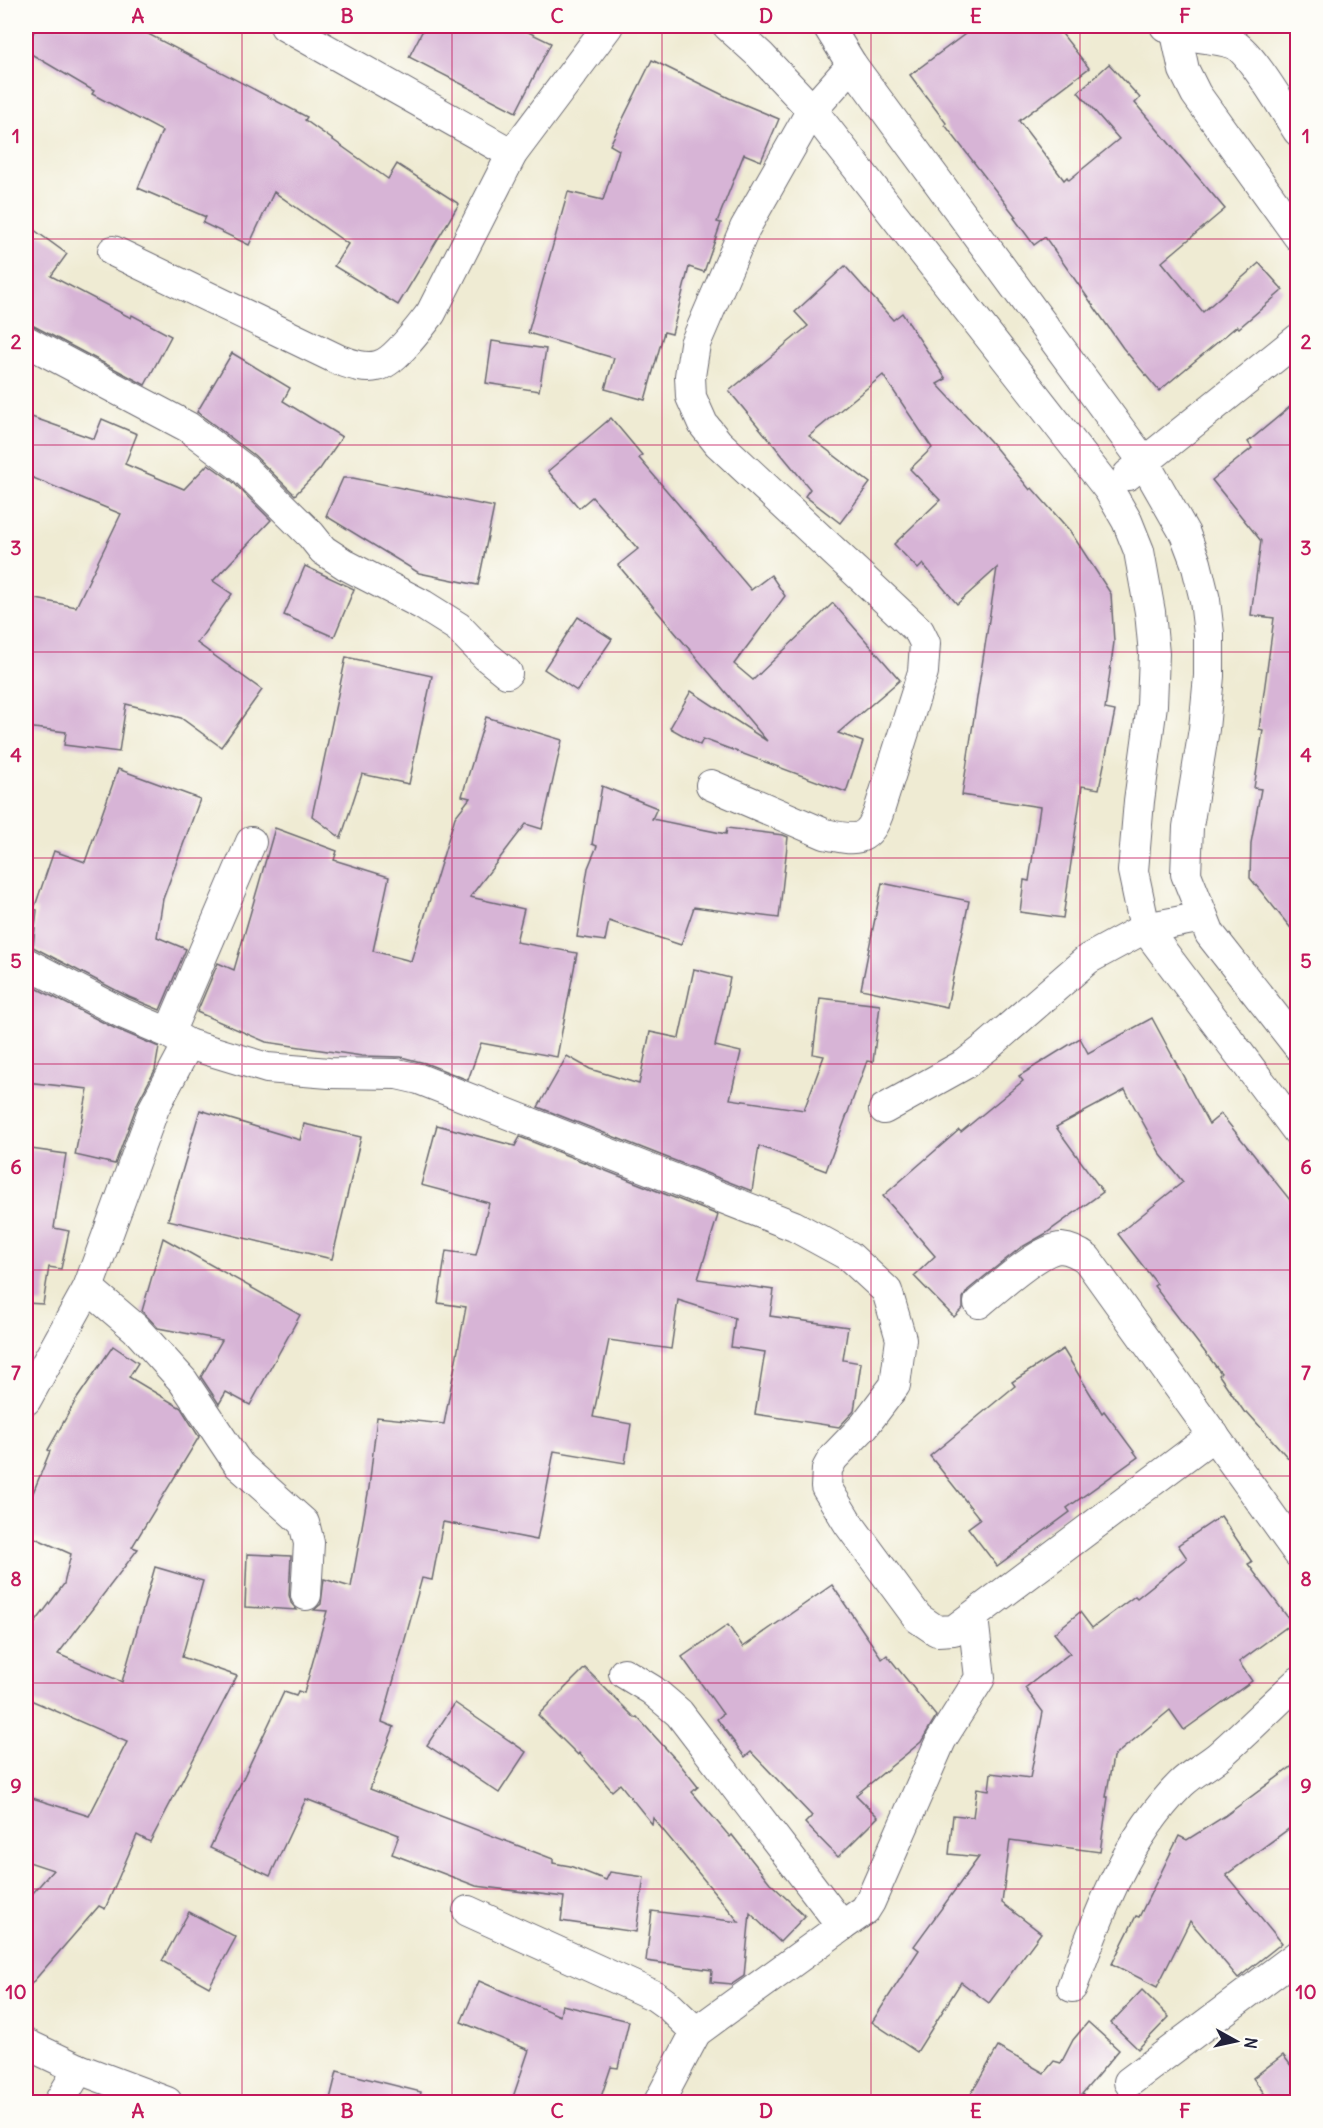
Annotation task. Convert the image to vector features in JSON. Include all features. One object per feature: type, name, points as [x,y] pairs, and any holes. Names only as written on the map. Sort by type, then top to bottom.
[{"type":"street","points":[[285,26],[512,154]]},
{"type":"street","points":[[113,251],[339,360],[362,367],[378,366],[387,361],[407,342],[431,313],[512,154],[608,26]]},
{"type":"street","points":[[728,26],[760,55],[812,110],[1109,490],[1126,521],[1139,551],[1146,585],[1154,654],[1152,705],[1139,801],[1133,871],[1145,928],[1298,1132]]},
{"type":"street","points":[[828,26],[852,65],[1144,462],[1185,534],[1196,563],[1205,600],[1209,634],[1209,676],[1204,729],[1188,826],[1186,874],[1210,934],[1298,1046]]},
{"type":"street","points":[[1171,29],[1234,44],[1250,58],[1298,131]]},
{"type":"street","points":[[1171,29],[1184,70],[1197,94],[1298,236]]},
{"type":"street","points":[[711,785],[825,834],[841,838],[864,837],[870,832],[878,814],[923,672],[925,643],[919,632],[718,443],[704,424],[691,397],[690,376],[695,344],[745,228],[812,110],[852,65]]},
{"type":"street","points":[[1109,490],[1298,339]]},
{"type":"street","points":[[26,340],[188,427],[244,469],[323,550],[459,627],[486,656],[507,673]]},
{"type":"street","points":[[26,1400],[88,1288],[251,842]]},
{"type":"street","points":[[884,1109],[965,1064],[1088,958],[1145,928],[1203,917]]},
{"type":"street","points":[[26,963],[178,1039],[267,1068],[318,1073],[397,1074],[419,1079],[794,1226],[849,1256],[887,1291],[900,1339],[895,1385],[864,1426],[833,1458],[827,1469],[825,1486],[848,1523],[918,1618],[938,1631],[954,1630],[1214,1435]]},
{"type":"street","points":[[979,1303],[1040,1255],[1059,1248],[1075,1251],[1087,1259],[1298,1553]]},
{"type":"street","points":[[88,1288],[135,1328],[183,1381],[239,1465],[304,1523],[309,1543],[306,1595]]},
{"type":"street","points":[[658,2103],[696,2032],[865,1910],[941,1740],[980,1678],[972,1617]]},
{"type":"street","points":[[624,1673],[652,1690],[679,1713],[842,1926]]},
{"type":"street","points":[[1072,1987],[1104,1905],[1138,1836],[1182,1783],[1219,1756],[1298,1682]]},
{"type":"street","points":[[468,1911],[655,1996],[696,2032]]},
{"type":"street","points":[[1129,2082],[1298,1955]]},
{"type":"street","points":[[26,2044],[79,2069],[167,2103]]},
{"type":"street","points":[[59,2103],[79,2069]]},
{"type":"building","points":[[37,26],[133,26],[307,117],[305,120],[388,179],[397,164],[459,204],[398,305],[334,266],[348,244],[274,192],[249,245],[203,223],[206,217],[138,188],[162,131],[92,94],[94,91],[26,51],[26,45]]},
{"type":"building","points":[[425,26],[516,26],[551,43],[516,112],[409,57]]},
{"type":"building","points":[[976,26],[1056,26],[1089,68],[1019,121],[1064,180],[1067,177],[1069,180],[1119,139],[1078,92],[1109,64],[1140,98],[1135,103],[1225,209],[1162,262],[1203,312],[1259,263],[1283,290],[1159,391],[1123,348],[1045,237],[1034,245],[1014,218],[1016,217],[945,125],[946,123],[910,75]]},
{"type":"building","points":[[652,60],[729,98],[779,119],[761,161],[744,154],[717,222],[721,223],[704,272],[689,267],[672,334],[664,332],[645,400],[605,389],[614,358],[528,333],[568,192],[603,200],[619,150],[610,145]]},
{"type":"building","points":[[26,224],[67,254],[51,276],[171,336],[145,385],[34,326],[26,324]]},
{"type":"building","points":[[845,266],[893,320],[902,313],[946,379],[937,384],[990,441],[1030,490],[1032,488],[1070,531],[1111,594],[1114,642],[1105,709],[1115,711],[1099,789],[1082,786],[1063,918],[1020,912],[1024,880],[1029,881],[1040,807],[962,795],[997,568],[957,604],[923,564],[918,569],[894,544],[940,500],[910,469],[932,448],[883,375],[809,436],[870,483],[840,523],[805,496],[810,489],[729,391],[808,326],[795,312]]},
{"type":"building","points":[[492,341],[546,349],[539,391],[486,383]]},
{"type":"building","points":[[232,353],[290,388],[283,401],[342,437],[320,469],[295,495],[254,455],[197,412]]},
{"type":"building","points":[[1298,400],[1298,937],[1250,878],[1251,843],[1261,789],[1254,788],[1263,730],[1259,729],[1274,618],[1251,615],[1261,541],[1212,480],[1252,448],[1248,442]]},
{"type":"building","points":[[26,415],[94,439],[102,419],[137,434],[125,464],[184,489],[208,464],[233,482],[271,520],[213,581],[232,594],[197,643],[262,690],[221,747],[181,718],[126,704],[119,752],[64,745],[66,732],[26,727],[26,686],[30,651],[26,651],[26,597],[76,607],[121,514],[26,475]]},
{"type":"building","points":[[611,418],[642,455],[639,458],[751,590],[771,575],[785,596],[734,664],[753,680],[833,603],[900,680],[838,733],[863,742],[846,792],[703,739],[700,745],[670,728],[691,691],[767,741],[618,565],[638,549],[592,497],[579,508],[548,471]]},
{"type":"building","points":[[343,478],[353,478],[494,507],[478,585],[419,573],[326,516]]},
{"type":"building","points":[[305,566],[354,589],[334,637],[284,615]]},
{"type":"building","points":[[578,617],[612,639],[577,691],[544,669]]},
{"type":"building","points":[[346,657],[432,676],[409,784],[362,774],[341,838],[312,816]]},
{"type":"building","points":[[486,717],[562,740],[542,829],[526,824],[470,897],[524,909],[516,942],[577,953],[557,1057],[481,1043],[468,1080],[425,1063],[401,1057],[362,1056],[266,1042],[197,1012],[218,963],[234,970],[275,828],[337,851],[334,860],[389,877],[373,951],[411,961],[455,817],[470,798],[462,796]]},
{"type":"building","points":[[118,769],[200,799],[163,899],[157,937],[186,949],[160,1010],[129,997],[33,947],[37,910],[34,909],[54,851],[85,862]]},
{"type":"building","points":[[602,786],[657,808],[652,819],[726,834],[727,828],[788,837],[779,918],[694,907],[681,945],[609,921],[605,941],[577,937],[588,868],[597,846],[592,844]]},
{"type":"building","points":[[882,883],[969,901],[947,1007],[861,989]]},
{"type":"building","points":[[694,969],[730,978],[715,1046],[741,1052],[730,1099],[804,1110],[824,1056],[813,1054],[820,998],[880,1005],[873,1062],[867,1061],[826,1171],[759,1146],[752,1191],[538,1107],[567,1056],[590,1069],[639,1084],[650,1032],[679,1038]]},
{"type":"building","points":[[28,984],[114,1028],[159,1047],[155,1070],[138,1102],[115,1164],[75,1155],[88,1089],[26,1082]]},
{"type":"building","points":[[1152,1018],[1209,1124],[1221,1114],[1298,1210],[1298,1469],[1247,1412],[1245,1413],[1219,1375],[1221,1373],[1154,1286],[1157,1284],[1118,1234],[1183,1182],[1161,1155],[1125,1090],[1056,1127],[1103,1192],[1045,1234],[1020,1248],[968,1290],[963,1298],[963,1308],[954,1317],[914,1276],[935,1256],[883,1196],[959,1130],[961,1132],[1023,1081],[1019,1076],[1080,1038],[1088,1053]]},
{"type":"building","points":[[200,1110],[300,1140],[304,1124],[361,1137],[332,1259],[168,1220]]},
{"type":"building","points":[[437,1125],[515,1146],[520,1137],[718,1215],[698,1279],[774,1290],[770,1316],[848,1327],[843,1360],[861,1363],[854,1411],[839,1427],[755,1414],[765,1352],[731,1347],[735,1318],[678,1300],[671,1349],[609,1340],[593,1417],[631,1424],[625,1463],[554,1451],[537,1540],[443,1522],[432,1580],[422,1578],[382,1722],[394,1727],[370,1789],[553,1859],[553,1863],[570,1866],[606,1880],[610,1872],[644,1877],[636,1932],[561,1921],[564,1897],[476,1886],[392,1854],[399,1835],[306,1799],[270,1876],[210,1848],[284,1692],[296,1696],[298,1691],[304,1693],[327,1611],[314,1610],[321,1604],[324,1579],[351,1587],[369,1488],[377,1417],[444,1424],[466,1307],[438,1303],[446,1251],[476,1255],[489,1203],[421,1185]]},
{"type":"building","points":[[31,1149],[66,1154],[54,1228],[69,1231],[61,1269],[49,1267],[43,1304],[26,1303],[26,1182]]},
{"type":"building","points":[[163,1238],[300,1315],[250,1405],[226,1392],[219,1404],[201,1377],[222,1340],[158,1328],[142,1311]]},
{"type":"building","points":[[113,1346],[138,1363],[129,1377],[181,1408],[199,1437],[132,1547],[138,1549],[58,1654],[122,1682],[155,1567],[203,1581],[182,1657],[237,1676],[150,1842],[137,1835],[105,1909],[99,1906],[26,1990],[26,1901],[53,1870],[26,1861],[26,1796],[89,1816],[127,1742],[26,1698],[26,1635],[64,1584],[71,1554],[26,1534],[26,1510],[50,1451],[48,1450],[76,1400]]},
{"type":"building","points":[[1063,1349],[1102,1413],[1104,1411],[1138,1457],[1067,1508],[1070,1512],[997,1566],[968,1528],[980,1519],[930,1456],[1015,1386],[1012,1382]]},
{"type":"building","points":[[1221,1516],[1252,1562],[1248,1564],[1292,1623],[1239,1662],[1252,1681],[1184,1730],[1170,1710],[1113,1757],[1100,1852],[1010,1840],[1002,1903],[1041,1933],[989,2003],[961,1982],[917,2052],[872,2022],[919,1950],[914,1946],[979,1857],[949,1854],[953,1815],[973,1817],[977,1788],[989,1790],[991,1773],[1030,1778],[1043,1712],[1025,1688],[1070,1653],[1054,1633],[1080,1612],[1092,1628],[1135,1596],[1137,1598],[1187,1558],[1178,1545]]},
{"type":"building","points":[[247,1554],[291,1556],[289,1595],[291,1603],[297,1610],[245,1607]]},
{"type":"building","points":[[832,1585],[882,1659],[887,1655],[936,1716],[921,1742],[856,1795],[878,1817],[838,1857],[805,1823],[812,1816],[751,1752],[745,1757],[717,1719],[723,1714],[682,1657],[728,1625],[743,1647]]},
{"type":"building","points":[[585,1668],[635,1718],[637,1717],[679,1763],[698,1787],[692,1792],[730,1837],[732,1835],[770,1883],[805,1916],[780,1942],[750,1913],[744,1976],[732,1984],[711,1982],[712,1970],[646,1961],[652,1911],[739,1922],[653,1818],[652,1824],[620,1784],[612,1791],[579,1753],[578,1755],[538,1715]]},
{"type":"building","points":[[455,1703],[526,1752],[499,1793],[427,1745]]},
{"type":"building","points":[[1298,1762],[1298,1822],[1226,1875],[1282,1943],[1238,1978],[1190,1921],[1157,1987],[1112,1964],[1136,1916],[1139,1917],[1179,1836],[1187,1840],[1225,1816]]},
{"type":"building","points":[[189,1912],[236,1937],[209,1987],[162,1961]]},
{"type":"building","points":[[479,1981],[560,2016],[562,2005],[629,2021],[618,2068],[611,2067],[599,2103],[511,2103],[529,2050],[461,2022]]},
{"type":"building","points":[[1142,1990],[1169,2017],[1138,2049],[1111,2023]]},
{"type":"building","points":[[1088,2022],[1119,2050],[1082,2094],[1098,2103],[966,2103],[998,2047],[1044,2073],[1054,2061],[1061,2063],[1073,2040]]},
{"type":"building","points":[[1283,2055],[1298,2075],[1298,2103],[1271,2103],[1253,2078]]},
{"type":"building","points":[[337,2071],[421,2092],[419,2103],[329,2103]]}]
